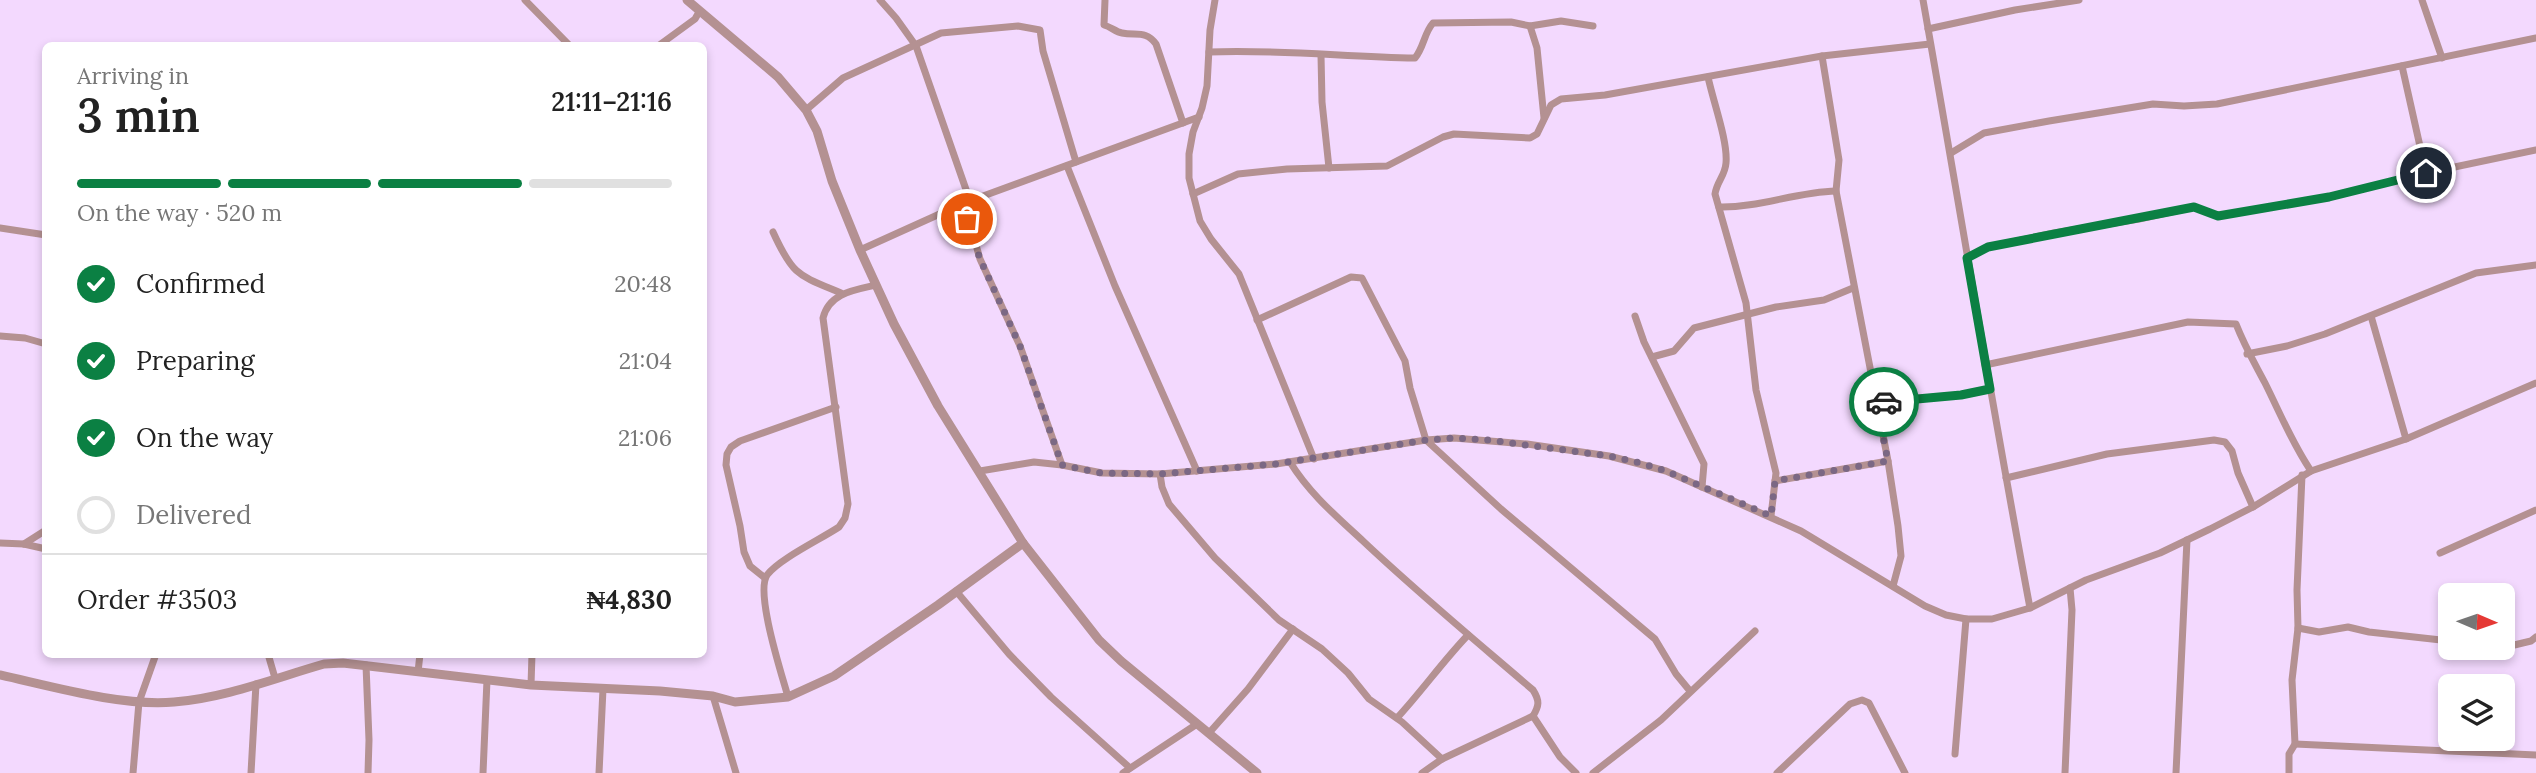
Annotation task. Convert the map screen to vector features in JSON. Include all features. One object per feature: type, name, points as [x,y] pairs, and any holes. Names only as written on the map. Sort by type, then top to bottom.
[{"type":"street","points":[[525,0],[566,42]]},
{"type":"street","points":[[687,0],[778,77],[806,110],[817,131],[832,181],[860,250],[894,324],[938,406],[1023,543],[1099,640],[1257,773]]},
{"type":"street","points":[[880,0],[897,18],[916,46],[967,202],[971,235],[1020,346],[1062,465]]},
{"type":"street","points":[[1105,0],[1104,25],[1120,33],[1150,36],[1156,44],[1183,122]]},
{"type":"street","points":[[1215,0],[1207,86],[1193,132],[1189,178],[1200,221],[1239,274],[1314,458]]},
{"type":"street","points":[[1923,0],[1985,365],[2030,608]]},
{"type":"street","points":[[1928,29],[2015,10],[2079,0]]},
{"type":"street","points":[[2422,0],[2442,58]]},
{"type":"street","points":[[663,42],[695,19],[699,12]]},
{"type":"street","points":[[1209,52],[1249,51],[1415,58],[1420,52],[1427,30],[1433,23],[1511,22],[1530,26],[1561,22],[1593,26]]},
{"type":"street","points":[[806,110],[843,78],[941,33],[1018,26],[1040,30],[1043,51],[1076,162]]},
{"type":"street","points":[[1530,26],[1537,48],[1544,119]]},
{"type":"street","points":[[1951,153],[1984,133],[2153,104],[2217,104],[2536,38]]},
{"type":"street","points":[[1193,194],[1238,174],[1387,166],[1454,134],[1530,138],[1537,134],[1551,105],[1561,99],[1605,95],[1822,56],[1930,44]]},
{"type":"street","points":[[1321,55],[1322,102],[1329,168]]},
{"type":"street","points":[[1822,56],[1839,160],[1836,191],[1888,461],[1900,556],[1893,586]]},
{"type":"street","points":[[2402,66],[2426,173]]},
{"type":"street","points":[[1708,78],[1726,154],[1724,173],[1717,183],[1715,194],[1748,315],[1753,373],[1772,453],[1775,481],[1771,516]]},
{"type":"street","points":[[860,250],[967,202],[1199,117]]},
{"type":"street","points":[[1967,258],[1988,247],[2054,233],[2194,207],[2218,216],[2329,197],[2536,150]]},
{"type":"street","points":[[1067,166],[1115,286],[1197,471]]},
{"type":"street","points":[[1719,207],[1736,207],[1814,192],[1836,191]]},
{"type":"street","points":[[0,228],[42,234]]},
{"type":"street","points":[[774,232],[786,260],[796,272],[841,293]]},
{"type":"street","points":[[2247,354],[2287,346],[2371,316],[2476,273],[2536,265]]},
{"type":"street","points":[[1257,320],[1350,277],[1362,278],[1405,361],[1410,388],[1426,440],[1510,517],[1655,639],[1676,674],[1690,691]]},
{"type":"street","points":[[788,697],[767,617],[765,578],[776,566],[839,527],[845,518],[848,504],[823,318],[825,309],[841,293],[876,285]]},
{"type":"street","points":[[1652,357],[1674,351],[1694,328],[1776,307],[1824,300],[1853,288]]},
{"type":"street","points":[[1635,316],[1704,464],[1702,487]]},
{"type":"street","points":[[2371,316],[2406,439]]},
{"type":"street","points":[[1985,365],[2188,322],[2236,324],[2247,354],[2264,381],[2294,445],[2311,471]]},
{"type":"street","points":[[0,336],[42,343]]},
{"type":"street","points":[[980,471],[1016,464],[1062,465],[1101,473],[1160,474],[1290,462],[1454,438],[1609,456],[1666,471],[1771,516],[1801,531],[1925,606],[1946,615],[1966,619],[1992,619],[2030,608],[2125,564],[2160,553],[2253,506],[2311,471],[2406,439],[2536,383]]},
{"type":"street","points":[[1876,403],[1948,397],[1990,389]]},
{"type":"street","points":[[765,578],[750,566],[744,552],[726,465],[727,454],[731,447],[740,441],[836,407]]},
{"type":"street","points":[[2006,478],[2107,454],[2214,440],[2225,442],[2232,451],[2238,473],[2253,506]]},
{"type":"street","points":[[1775,481],[1888,461]]},
{"type":"street","points":[[1290,462],[1302,482],[1326,507],[1407,582],[1533,690],[1538,698],[1538,707],[1533,716],[1442,759],[1433,770],[1422,773]]},
{"type":"street","points":[[1160,474],[1169,504],[1194,536],[1270,611],[1322,649],[1375,704],[1397,718],[1442,759]]},
{"type":"street","points":[[2289,773],[2289,754],[2295,744],[2292,680],[2298,628],[2302,475]]},
{"type":"street","points":[[2440,554],[2536,510]]},
{"type":"street","points":[[24,544],[42,533]]},
{"type":"street","points":[[2176,773],[2187,540]]},
{"type":"street","points":[[0,543],[42,548]]},
{"type":"street","points":[[0,675],[75,692],[139,702],[171,703],[204,698],[324,664],[366,665],[531,685],[660,691],[713,696],[735,702],[788,697],[834,676],[1023,543]]},
{"type":"street","points":[[2065,773],[2072,610],[2070,588]]},
{"type":"street","points":[[956,592],[1009,654],[1051,697],[1130,768]]},
{"type":"street","points":[[1955,754],[1966,619]]},
{"type":"street","points":[[2298,628],[2319,632],[2348,627],[2438,640]]},
{"type":"street","points":[[1209,733],[1248,689],[1293,629]]},
{"type":"street","points":[[1593,773],[1661,720],[1755,631]]},
{"type":"street","points":[[1397,718],[1429,683],[1446,657],[1468,635]]},
{"type":"street","points":[[2515,645],[2536,637]]},
{"type":"street","points":[[133,773],[139,702],[155,658]]},
{"type":"street","points":[[269,658],[275,678]]},
{"type":"street","points":[[418,672],[420,658]]},
{"type":"street","points":[[531,685],[532,658]]},
{"type":"street","points":[[366,665],[368,773]]},
{"type":"street","points":[[483,773],[487,680]]},
{"type":"street","points":[[251,773],[256,684]]},
{"type":"street","points":[[599,773],[603,689]]},
{"type":"street","points":[[713,696],[736,773]]},
{"type":"street","points":[[1777,773],[1850,704],[1862,700],[1869,703],[1905,773]]},
{"type":"street","points":[[1533,716],[1560,757],[1576,773]]},
{"type":"street","points":[[1123,773],[1197,724]]},
{"type":"street","points":[[2295,744],[2536,755]]},
{"type":"way so far","points":[[967,219],[980,259],[1020,346],[1062,465],[1101,473],[1160,474],[1276,464],[1426,440],[1488,440],[1609,456],[1641,463],[1771,516],[1775,481],[1888,461],[1876,403],[1884,402]]},
{"type":"route","points":[[1884,402],[1961,395],[1990,389],[1967,258],[1988,247],[2194,207],[2218,216],[2248,211],[2367,189],[2426,173]]}]
